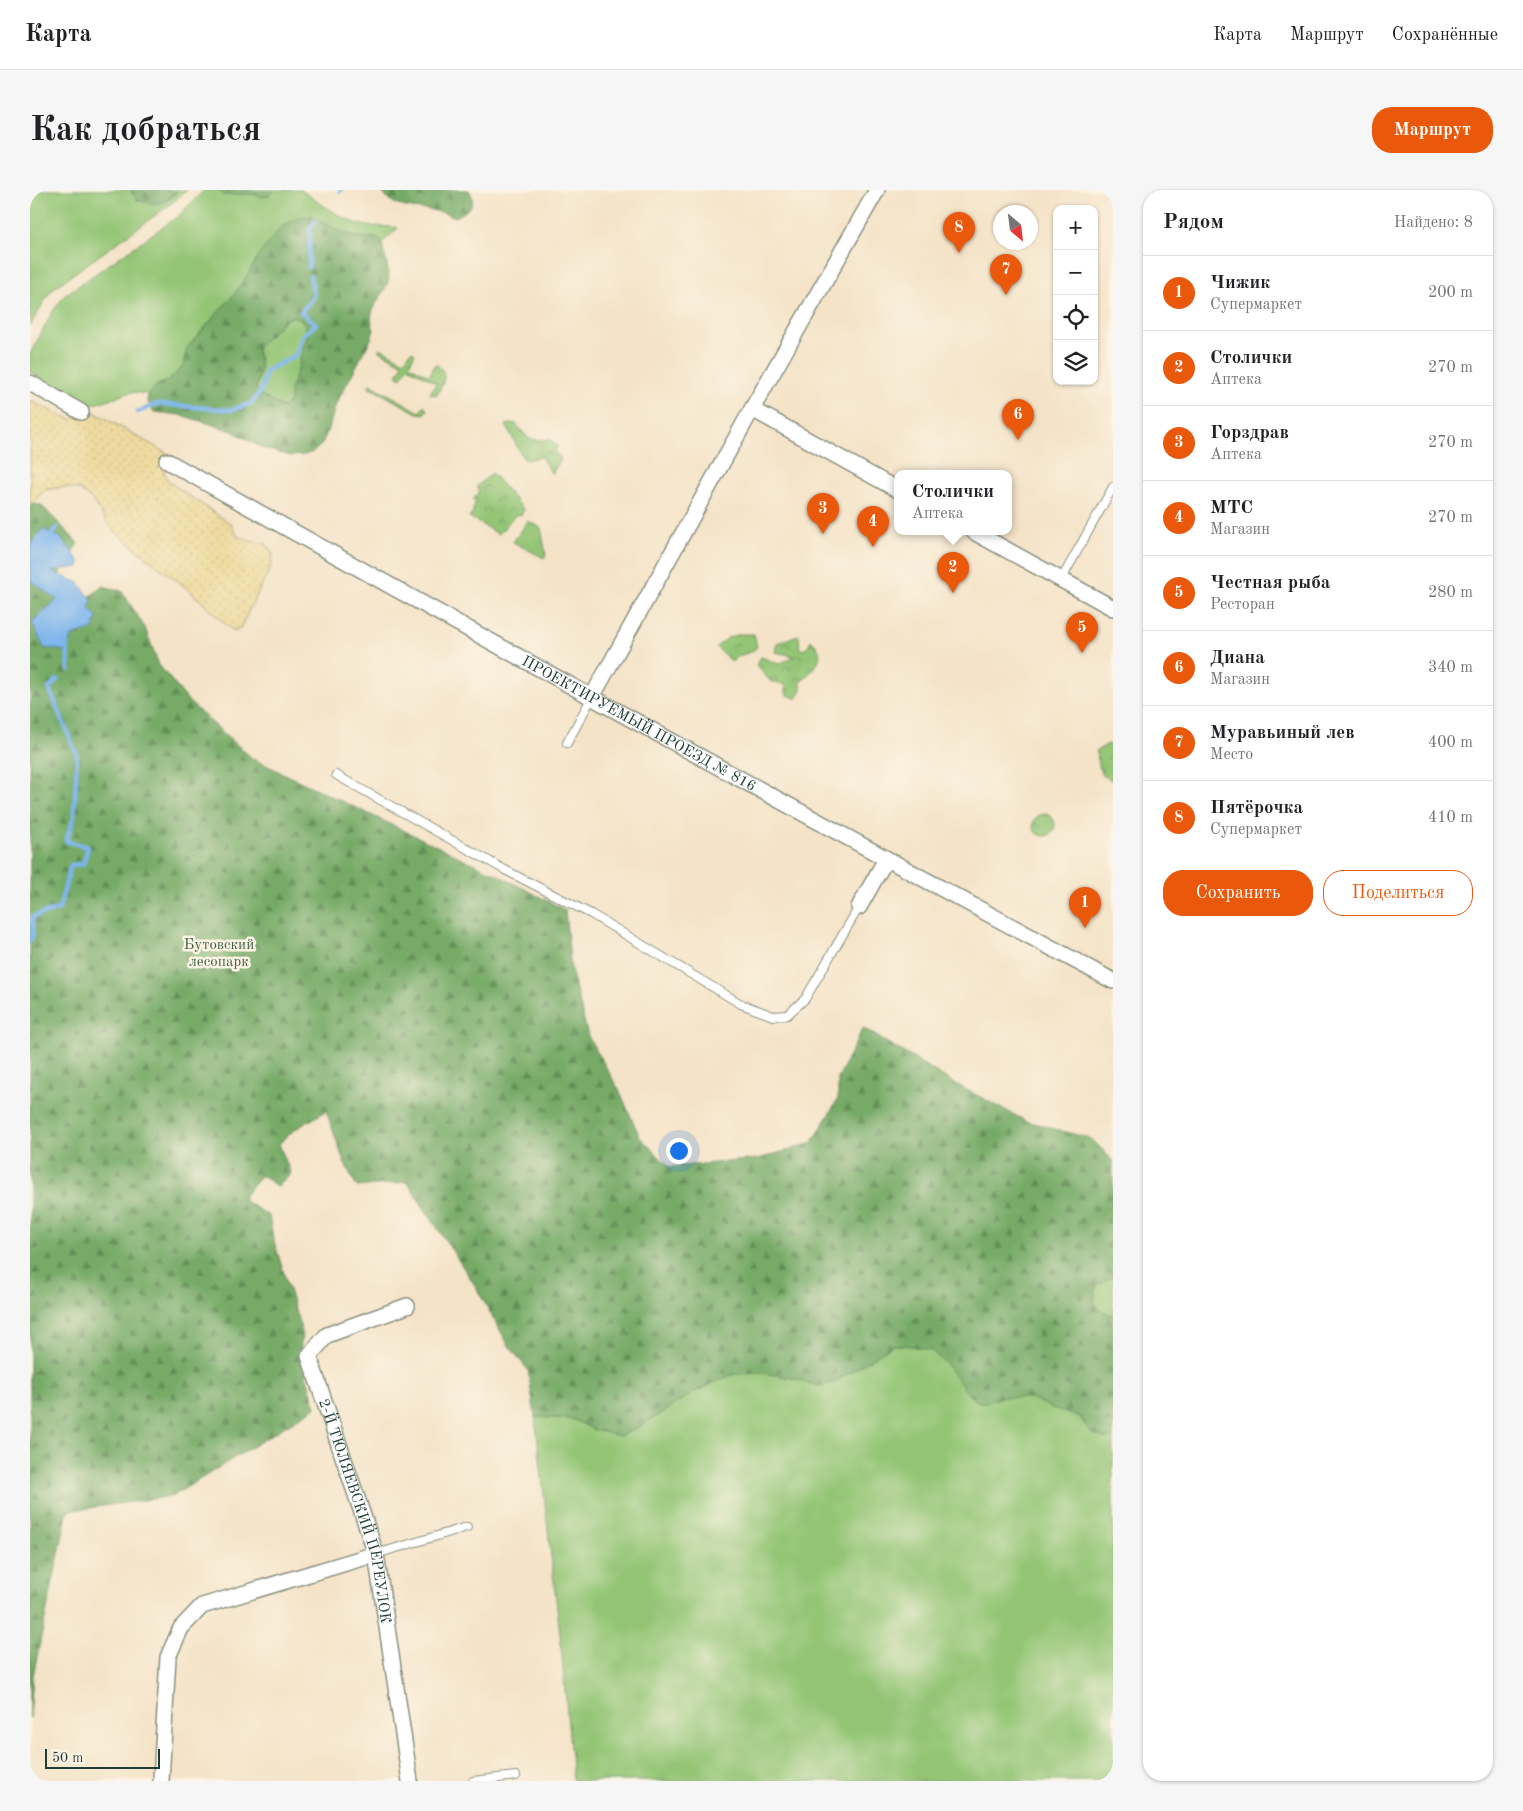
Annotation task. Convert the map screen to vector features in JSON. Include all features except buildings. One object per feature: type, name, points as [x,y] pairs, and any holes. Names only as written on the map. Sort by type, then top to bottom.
[{"type":"street","points":[[592,697],[752,409],[877,190]]},
{"type":"street","points":[[30,384],[81,412]]},
{"type":"street","points":[[752,409],[894,488]]},
{"type":"street","name":"ПРОЕКТИРУЕМЫЙ ПРОЕЗД № 816","points":[[167,461],[886,859],[1113,981]]},
{"type":"street","points":[[979,535],[1113,608]]},
{"type":"street","points":[[859,907],[886,859]]},
{"type":"street","name":"2-Й ТЮЛЯЕВСКИЙ ПЕРЕУЛОК","points":[[407,1306],[327,1335],[309,1356],[376,1554],[410,1781]]},
{"type":"street","points":[[161,1781],[168,1657],[181,1628],[202,1606],[376,1554]]},
{"type":"lane","points":[[1061,580],[1113,487]]},
{"type":"lane","points":[[567,743],[592,697]]},
{"type":"lane","points":[[336,775],[505,870],[591,914],[741,1004],[773,1016],[787,1015],[805,999],[859,907]]},
{"type":"lane","points":[[376,1554],[467,1527]]},
{"type":"lane","points":[[473,1781],[516,1776]]},
{"type":"green space","points":[[30,190],[131,190],[132,194],[170,199],[178,190],[187,190],[167,207],[55,287],[48,295],[30,326]]},
{"type":"green space","points":[[131,190],[178,190],[169,199],[155,204],[137,200]]},
{"type":"green space","points":[[204,190],[219,190],[223,195],[252,194],[262,197],[275,190],[302,190],[313,199],[353,222],[369,226],[398,228],[382,243],[379,238],[358,238],[344,233],[311,216],[258,256],[235,293],[187,349],[183,366],[168,381],[157,385],[148,394],[132,392],[85,407],[70,394],[30,372],[30,354],[53,311],[65,295],[177,217]]},
{"type":"green space","points":[[219,190],[275,190],[269,195],[262,197],[252,194],[223,195]]},
{"type":"green space","points":[[381,190],[469,190],[472,195],[472,203],[468,209],[456,217],[439,211],[398,205],[386,197]]},
{"type":"green space","points":[[312,216],[327,225],[355,237],[379,238],[382,243],[389,275],[387,285],[373,309],[372,322],[374,330],[371,339],[336,404],[322,444],[313,452],[291,456],[262,448],[232,431],[201,421],[180,415],[154,412],[147,401],[148,394],[157,385],[168,381],[183,366],[186,349],[235,293],[258,256],[282,226],[300,217]],"holes":[[[292,317],[300,318],[305,325],[308,335],[290,390],[290,401],[284,407],[268,399],[256,387],[261,369],[257,351],[258,347],[284,321]]]},
{"type":"green space","points":[[292,317],[300,318],[305,325],[308,335],[292,386],[290,402],[284,407],[268,399],[256,387],[260,366],[257,349],[284,321]]},
{"type":"green space","points":[[380,348],[404,361],[411,351],[415,353],[409,365],[429,376],[435,364],[439,367],[444,377],[438,393],[436,395],[430,394],[436,383],[408,367],[401,378],[397,375],[403,364],[378,350]]},
{"type":"green space","points":[[370,384],[420,412],[424,405],[427,410],[424,414],[417,413],[369,387]]},
{"type":"green space","points":[[515,423],[529,439],[551,440],[557,446],[555,452],[561,459],[552,474],[541,457],[526,460],[523,458],[506,425]]},
{"type":"green space","points":[[492,473],[524,510],[521,515],[518,514],[513,518],[498,534],[469,517],[472,515],[475,502],[473,500],[479,492],[477,486]]},
{"type":"green space","name":"Бутовский лесопарк","points":[[30,504],[41,505],[78,543],[58,577],[73,609],[103,586],[122,591],[145,628],[159,665],[190,703],[253,759],[498,875],[565,910],[571,969],[588,1036],[618,1088],[640,1137],[670,1167],[758,1159],[812,1143],[838,1099],[838,1078],[863,1028],[954,1083],[1026,1121],[1092,1139],[1113,1161],[1113,1276],[1096,1286],[1094,1303],[1103,1312],[1113,1315],[1113,1438],[1104,1438],[1091,1433],[1079,1416],[1052,1408],[1031,1398],[1000,1397],[988,1402],[978,1402],[969,1395],[946,1364],[931,1350],[906,1345],[893,1345],[833,1383],[818,1386],[793,1378],[763,1373],[734,1374],[708,1385],[641,1426],[620,1436],[595,1430],[572,1419],[535,1417],[528,1370],[509,1346],[474,1284],[407,1182],[357,1187],[344,1162],[326,1111],[294,1130],[279,1144],[291,1174],[278,1187],[261,1175],[242,1199],[269,1216],[274,1241],[302,1332],[300,1355],[316,1407],[173,1496],[68,1511],[33,1676],[30,1718]]},
{"type":"green space","points":[[528,521],[541,528],[546,555],[544,558],[513,542]]},
{"type":"green space","points":[[741,634],[754,634],[757,647],[751,652],[739,656],[732,662],[716,647],[729,637]]},
{"type":"green space","points":[[798,635],[801,650],[807,648],[811,640],[817,646],[820,657],[815,667],[801,682],[801,689],[797,699],[786,694],[784,684],[770,681],[756,665],[761,657],[779,664],[794,656],[775,652],[777,643]]},
{"type":"green space","points":[[1108,744],[1113,746],[1113,781],[1101,774],[1096,751]]},
{"type":"green space","points":[[1044,814],[1052,817],[1055,825],[1052,833],[1044,836],[1036,833],[1033,825],[1036,817]]},
{"type":"green space","points":[[1113,1276],[1113,1315],[1103,1312],[1094,1303],[1096,1286]]},
{"type":"green space","points":[[893,1345],[906,1345],[931,1350],[947,1364],[969,1395],[988,1402],[1000,1397],[1031,1398],[1052,1408],[1079,1416],[1091,1433],[1113,1438],[1113,1781],[573,1781],[560,1634],[535,1417],[572,1419],[595,1430],[620,1436],[641,1426],[708,1385],[734,1374],[763,1373],[793,1378],[818,1386],[833,1383]]},
{"type":"sand","points":[[30,401],[72,420],[85,407],[170,455],[164,473],[169,482],[231,524],[237,536],[265,543],[273,554],[271,567],[239,630],[232,630],[188,589],[110,527],[93,501],[80,490],[65,487],[44,490],[30,507]]},
{"type":"water","points":[[42,529],[60,537],[80,562],[79,567],[51,571],[79,583],[92,600],[89,608],[97,617],[93,629],[72,636],[67,651],[44,648],[32,622],[57,600],[30,580],[30,545]]},
{"type":"waterway","points":[[309,267],[310,229],[315,221]]},
{"type":"waterway","points":[[138,412],[157,404],[231,410],[252,403],[262,389],[266,371],[296,355],[302,336],[316,324],[301,312],[314,296],[310,276]]},
{"type":"waterway","points":[[50,537],[57,528]]},
{"type":"waterway","points":[[67,646],[69,670]]},
{"type":"waterway","points":[[30,941],[33,934],[32,917],[59,909],[71,865],[83,864],[88,847],[66,841],[74,817],[77,755],[49,688],[57,680]]},
{"type":"place","name":"Пятёрочка","points":[[959,253]]},
{"type":"place","name":"Муравьиный лев","points":[[1006,295]]},
{"type":"place","name":"Диана","points":[[1018,440]]},
{"type":"place","name":"Горздрав","points":[[823,534]]},
{"type":"place","name":"МТС","points":[[873,547]]},
{"type":"place","name":"Столички","points":[[953,593]]},
{"type":"place","name":"Честная рыба","points":[[1082,653]]},
{"type":"place","name":"Чижик","points":[[1085,928]]}]
